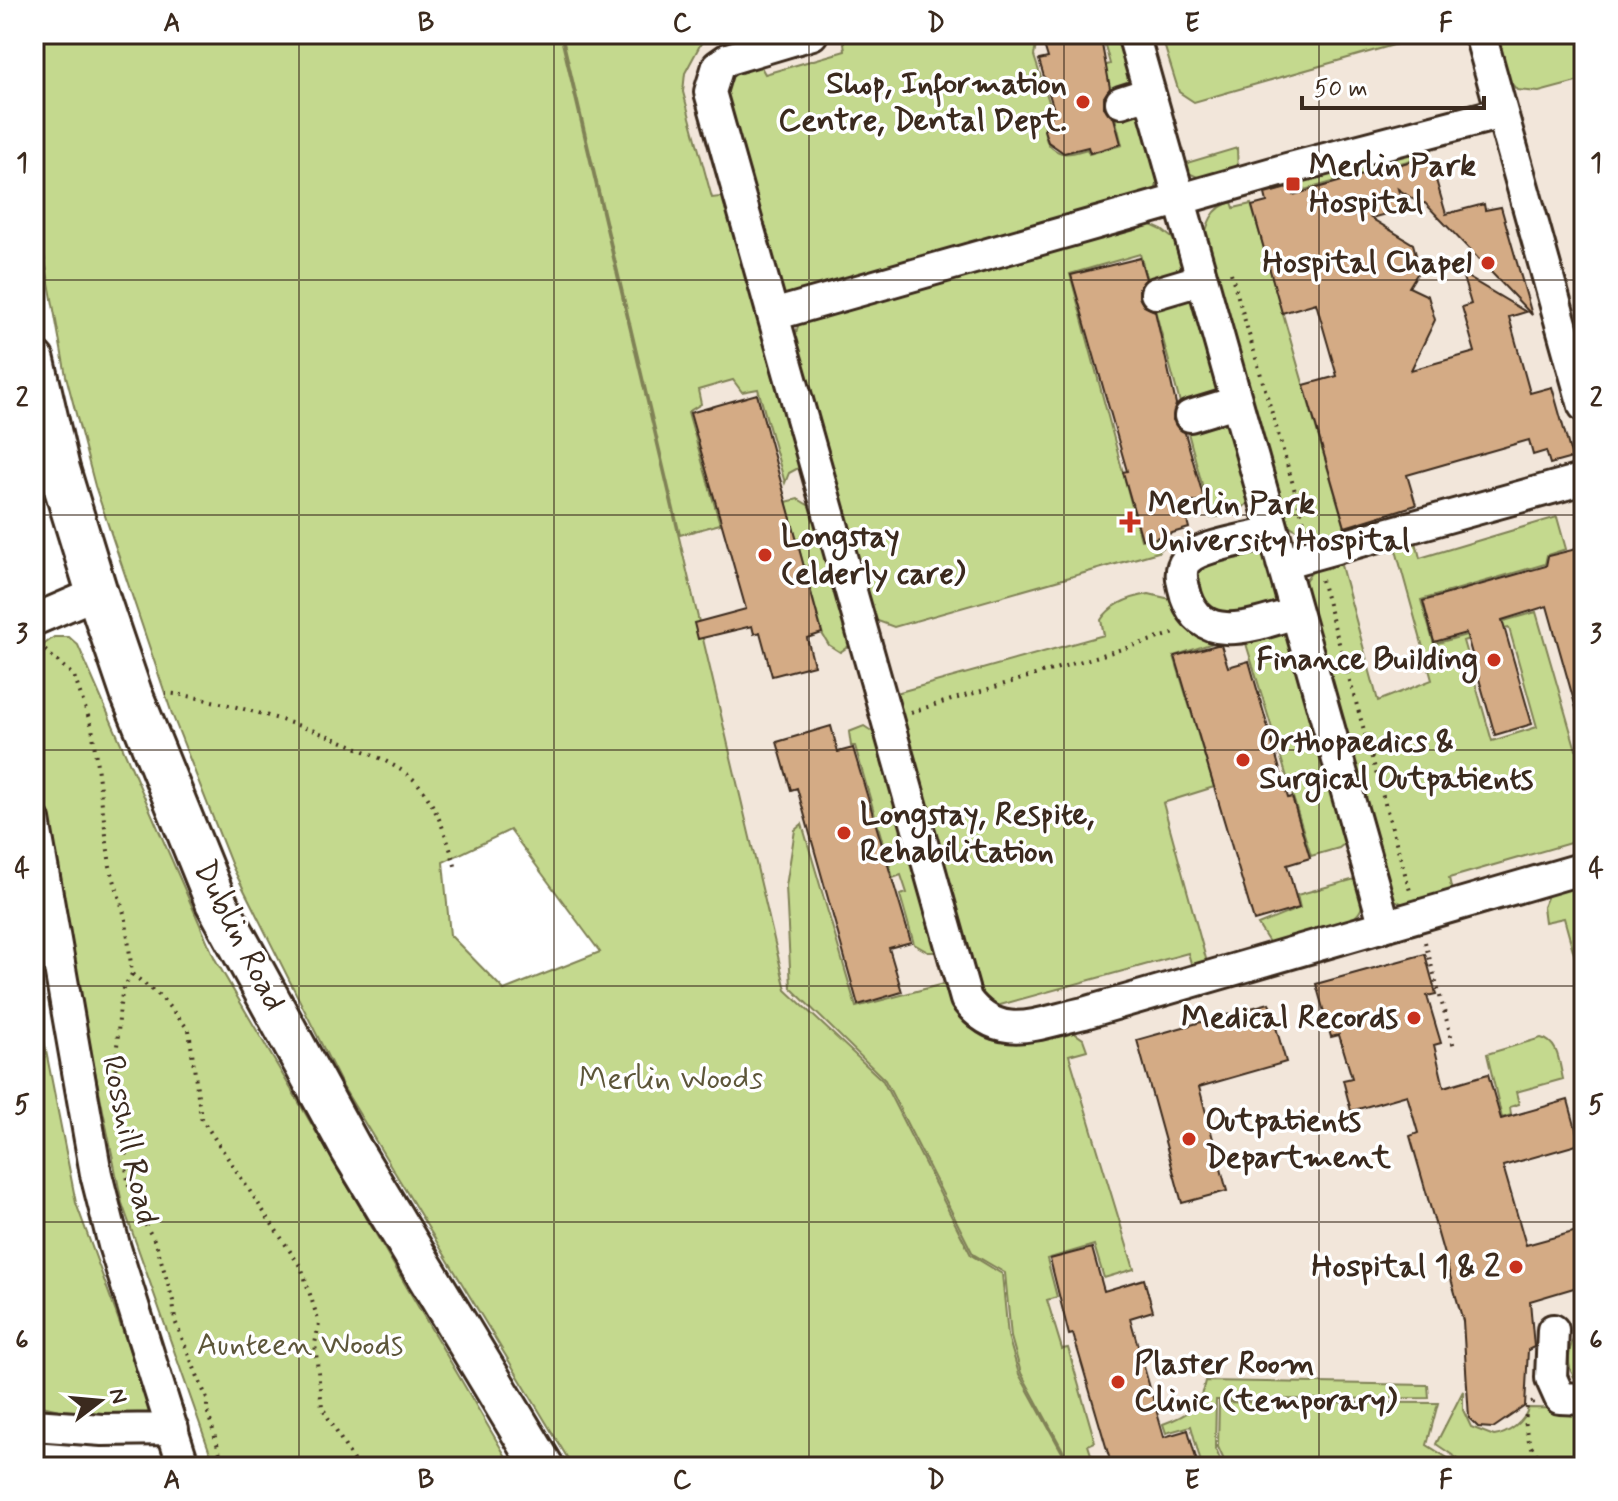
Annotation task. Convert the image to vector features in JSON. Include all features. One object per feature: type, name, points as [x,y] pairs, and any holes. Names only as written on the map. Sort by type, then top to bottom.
[{"type":"main road","name":"Dublin Road","points":[[34,361],[59,469],[97,593],[131,693],[216,902],[351,1149],[543,1467]]},
{"type":"street","points":[[1133,34],[1135,98],[1178,200],[1384,923]]},
{"type":"street","points":[[1480,34],[1584,406]]},
{"type":"street","points":[[804,35],[728,59],[718,66],[710,92],[966,999],[989,1024],[1019,1027],[1084,1013],[1384,923],[1584,868]]},
{"type":"street","points":[[773,315],[1178,200],[1502,113]]},
{"type":"street","points":[[1156,293],[1200,280]]},
{"type":"street","points":[[1190,416],[1236,402]]},
{"type":"street","points":[[1282,563],[1584,479]]},
{"type":"street","points":[[1273,533],[1202,551],[1187,559],[1181,573],[1185,590],[1191,609],[1205,625],[1217,629],[1248,627],[1296,613]]},
{"type":"street","points":[[34,620],[97,593]]},
{"type":"street","name":"Rosshill Road","points":[[34,820],[96,1174],[118,1260],[184,1467]]},
{"type":"street","points":[[1553,1330],[1551,1378],[1555,1387],[1560,1398],[1584,1399]]},
{"type":"street","points":[[34,1425],[102,1430],[173,1429]]},
{"type":"path","points":[[1229,267],[1454,1047]]},
{"type":"path","points":[[886,719],[1205,625]]},
{"type":"path","points":[[34,642],[74,676],[92,727],[110,866],[126,920],[132,974],[123,989],[120,1005],[114,1088],[128,1139],[125,1161],[130,1193],[143,1225],[156,1243],[173,1301],[175,1321],[207,1399],[207,1410],[224,1467]]},
{"type":"path","points":[[131,693],[171,693],[286,720],[383,761],[418,783],[445,830],[456,869]]},
{"type":"path","points":[[132,974],[160,996],[189,1030],[201,1118],[302,1269],[319,1323],[315,1344],[322,1407],[357,1467]]},
{"type":"path","points":[[1550,1467],[1535,1453],[1526,1434],[1525,1414],[1527,1407],[1555,1387]]},
{"type":"shaded area","name":"Merlin Park University Hospital","points":[[561,34],[1574,34],[1584,55],[1584,1467],[1462,1467],[1427,1445],[1438,1403],[1219,1402],[1218,1447],[1227,1467],[1070,1467],[1019,1374],[1008,1336],[1002,1274],[971,1256],[883,1081],[786,990]]},
{"type":"green space","name":"Merlin Woods","points":[[34,34],[560,34],[786,990],[883,1081],[971,1255],[1002,1274],[1008,1336],[1019,1374],[1070,1467],[573,1467],[343,1087],[232,866],[172,714],[95,486],[66,376],[34,200]],"holes":[[[510,830],[600,952],[504,990],[450,935],[443,862]]]},
{"type":"green space","points":[[562,34],[706,34],[685,73],[683,92],[712,198],[728,196],[804,465],[789,473],[785,483],[758,389],[742,392],[733,380],[698,390],[701,404],[688,412],[720,524],[680,535]]},
{"type":"green space","points":[[843,34],[1038,34],[1034,56],[1052,111],[1045,128],[1050,146],[1062,153],[1087,149],[1089,154],[1122,145],[1115,117],[1138,111],[1149,127],[1155,150],[1158,175],[1154,194],[782,298],[722,107],[726,72],[756,58],[765,74],[845,51]]},
{"type":"green space","points":[[1102,34],[1122,34],[1131,76],[1126,86],[1108,91],[1101,67],[1110,64]]},
{"type":"green space","points":[[1149,34],[1432,34],[1194,102],[1179,92],[1162,38],[1150,40]]},
{"type":"green space","points":[[1493,34],[1584,34],[1584,80],[1539,92],[1517,90],[1504,75]]},
{"type":"green space","points":[[1434,145],[1429,155],[1304,190],[1301,179]]},
{"type":"green space","points":[[1237,148],[1238,173],[1200,178],[1180,165]]},
{"type":"green space","points":[[1232,202],[1234,208],[1251,204],[1345,528],[1314,534],[1300,532],[1286,523],[1203,243],[1208,223],[1215,212]]},
{"type":"green space","points":[[1144,222],[1176,241],[1252,494],[1246,505],[1236,512],[1211,518],[1140,254],[1070,274],[1141,540],[1161,538],[1164,546],[1158,552],[894,627],[867,617],[792,348],[799,322]]},
{"type":"green space","points":[[798,499],[816,510],[852,644],[840,652],[829,645],[823,635],[786,502]]},
{"type":"green space","points":[[1557,517],[1566,549],[1547,555],[1545,564],[1421,600],[1434,644],[1477,632],[1478,636],[1463,641],[1492,741],[1537,727],[1509,628],[1496,631],[1493,624],[1536,612],[1576,750],[1584,752],[1584,839],[1449,878],[1453,896],[1412,905],[1397,901],[1390,897],[1301,589],[1312,573],[1339,558],[1378,701],[1432,680],[1394,543],[1415,538],[1420,558]]},
{"type":"green space","points":[[1263,550],[1280,602],[1240,618],[1205,608],[1193,571],[1200,566]]},
{"type":"green space","points":[[1149,594],[1170,599],[1191,626],[1216,642],[1174,656],[1214,787],[1163,803],[1208,966],[1193,970],[1188,953],[1000,1005],[1000,1020],[985,1013],[889,695],[1104,635],[1101,620],[1110,610],[1129,599]]},
{"type":"green space","points":[[1278,627],[1290,634],[1334,783],[1329,788],[1333,802],[1339,806],[1349,840],[1339,848],[1311,856],[1244,637]]},
{"type":"green space","name":"Aunteen Woods","points":[[54,637],[69,637],[78,645],[215,959],[512,1467],[215,1467],[122,1203],[34,774],[34,652]]},
{"type":"green space","points":[[864,726],[882,738],[940,952],[928,952],[914,944],[900,895],[907,893],[901,875],[893,878],[855,746],[851,746],[849,732]]},
{"type":"green space","points":[[802,824],[856,1007],[947,983],[957,1007],[980,1035],[1008,1041],[1070,1030],[1083,1039],[1087,1050],[1069,1055],[1134,1269],[1104,1278],[1094,1245],[1047,1259],[1057,1297],[1047,1300],[1062,1349],[1068,1348],[1095,1442],[1088,1445],[1095,1467],[1073,1467],[1066,1456],[1021,1373],[1011,1337],[1005,1273],[973,1254],[885,1080],[791,988],[786,886],[795,830]]},
{"type":"green space","points":[[1584,879],[1584,990],[1564,918],[1545,922],[1543,907],[1550,890]]},
{"type":"green space","points":[[1360,880],[1362,906],[1349,922],[1337,928],[1272,947],[1258,925],[1300,908],[1297,895]]},
{"type":"green space","points":[[34,990],[76,1203],[154,1417],[84,1416],[34,1404]]},
{"type":"green space","points":[[1541,1038],[1555,1049],[1563,1079],[1516,1092],[1519,1104],[1510,1107],[1511,1115],[1502,1118],[1487,1054]]},
{"type":"green space","points":[[1584,1334],[1584,1387],[1574,1377],[1569,1358],[1574,1337]]},
{"type":"green space","points":[[1205,1381],[1428,1385],[1429,1398],[1216,1400],[1215,1447],[1223,1467],[1189,1467],[1201,1463],[1191,1426],[1166,1433],[1163,1424],[1192,1409],[1200,1398]]},
{"type":"green space","points":[[1463,1391],[1463,1410],[1471,1427],[1494,1436],[1515,1426],[1528,1408],[1584,1409],[1584,1467],[1470,1467],[1436,1444]]},
{"type":"green space","points":[[1219,1402],[1438,1403],[1427,1445],[1462,1467],[1227,1467],[1218,1447]]},
{"type":"building","name":"Shop, Information Centre, Dental Dept.","points":[[1082,34],[1100,34],[1110,88],[1104,97],[1104,107],[1114,118],[1121,144],[1090,153],[1088,147],[1064,153],[1048,142],[1044,130],[1054,110],[1039,60],[1048,58],[1044,45]]},
{"type":"building","points":[[1429,156],[1446,214],[1484,204],[1485,210],[1501,207],[1532,315],[1425,203],[1420,204],[1398,189],[1404,209],[1371,218],[1413,244],[1420,269],[1409,287],[1428,296],[1435,320],[1411,370],[1475,352],[1462,307],[1471,304],[1462,274],[1526,312],[1509,317],[1530,393],[1552,387],[1572,458],[1550,464],[1546,451],[1533,455],[1529,440],[1407,475],[1416,505],[1345,527],[1304,385],[1337,376],[1316,303],[1282,313],[1252,206],[1267,202],[1265,194],[1291,187],[1293,195]]},
{"type":"building","points":[[1140,258],[1146,279],[1139,288],[1139,297],[1144,306],[1155,311],[1176,404],[1173,420],[1185,433],[1204,499],[1183,505],[1189,528],[1152,539],[1151,536],[1142,539],[1123,472],[1127,471],[1071,275]]},
{"type":"building","name":"Longstay (elderly care)","points":[[757,394],[822,633],[807,638],[814,665],[772,676],[760,632],[754,634],[752,626],[698,639],[694,623],[746,609],[690,413]]},
{"type":"building","name":"Finance Building","points":[[1584,547],[1584,714],[1578,715],[1547,606],[1502,620],[1532,724],[1495,735],[1466,633],[1434,642],[1423,601],[1546,566],[1548,556]]},
{"type":"building","name":"Orthopaedics & Surgical Outpatients","points":[[1221,645],[1228,667],[1249,661],[1288,798],[1292,797],[1310,858],[1287,865],[1299,908],[1254,921],[1175,656]]},
{"type":"building","name":"Longstay, Respite, Rehabilitation","points":[[831,726],[838,752],[853,748],[911,942],[889,948],[902,992],[858,1005],[797,788],[791,790],[777,742]]},
{"type":"building","name":"Hospital 1 & 2","points":[[1425,954],[1436,994],[1427,996],[1441,1043],[1434,1045],[1444,1087],[1488,1074],[1501,1119],[1568,1100],[1580,1144],[1503,1166],[1526,1245],[1584,1229],[1584,1285],[1530,1301],[1534,1347],[1528,1350],[1525,1406],[1493,1428],[1478,1427],[1469,1418],[1463,1321],[1410,1136],[1418,1133],[1407,1095],[1351,1111],[1343,1080],[1352,1078],[1339,1035],[1331,1037],[1316,984]]},
{"type":"building","name":"Outpatients Department","points":[[1269,1003],[1286,1062],[1199,1087],[1227,1191],[1182,1203],[1137,1040]]},
{"type":"building","name":"Plaster Room Clinic (temporary)","points":[[1092,1248],[1104,1291],[1144,1279],[1153,1311],[1130,1318],[1164,1437],[1188,1430],[1197,1462],[1179,1467],[1112,1467],[1073,1334],[1069,1335],[1050,1259]]},
{"type":"place","name":"Shop, Information Centre, Dental Dept.","points":[[1083,102]]},
{"type":"place","name":"Merlin Park Hospital","points":[[1293,184]]},
{"type":"place","name":"Hospital Chapel","points":[[1488,263]]},
{"type":"place","name":"Merlin Park University Hospital","points":[[1130,522]]},
{"type":"place","name":"Longstay (elderly care)","points":[[765,555]]},
{"type":"place","name":"Finance Building","points":[[1494,660]]},
{"type":"place","name":"Orthopaedics & Surgical Outpatients","points":[[1243,760]]},
{"type":"place","name":"Longstay, Respite, Rehabilitation","points":[[844,833]]},
{"type":"place","name":"Medical Records","points":[[1414,1018]]},
{"type":"place","name":"Outpatients Department","points":[[1189,1139]]},
{"type":"place","name":"Hospital 1 & 2","points":[[1516,1267]]},
{"type":"place","name":"Plaster Room Clinic (temporary)","points":[[1118,1382]]}]
